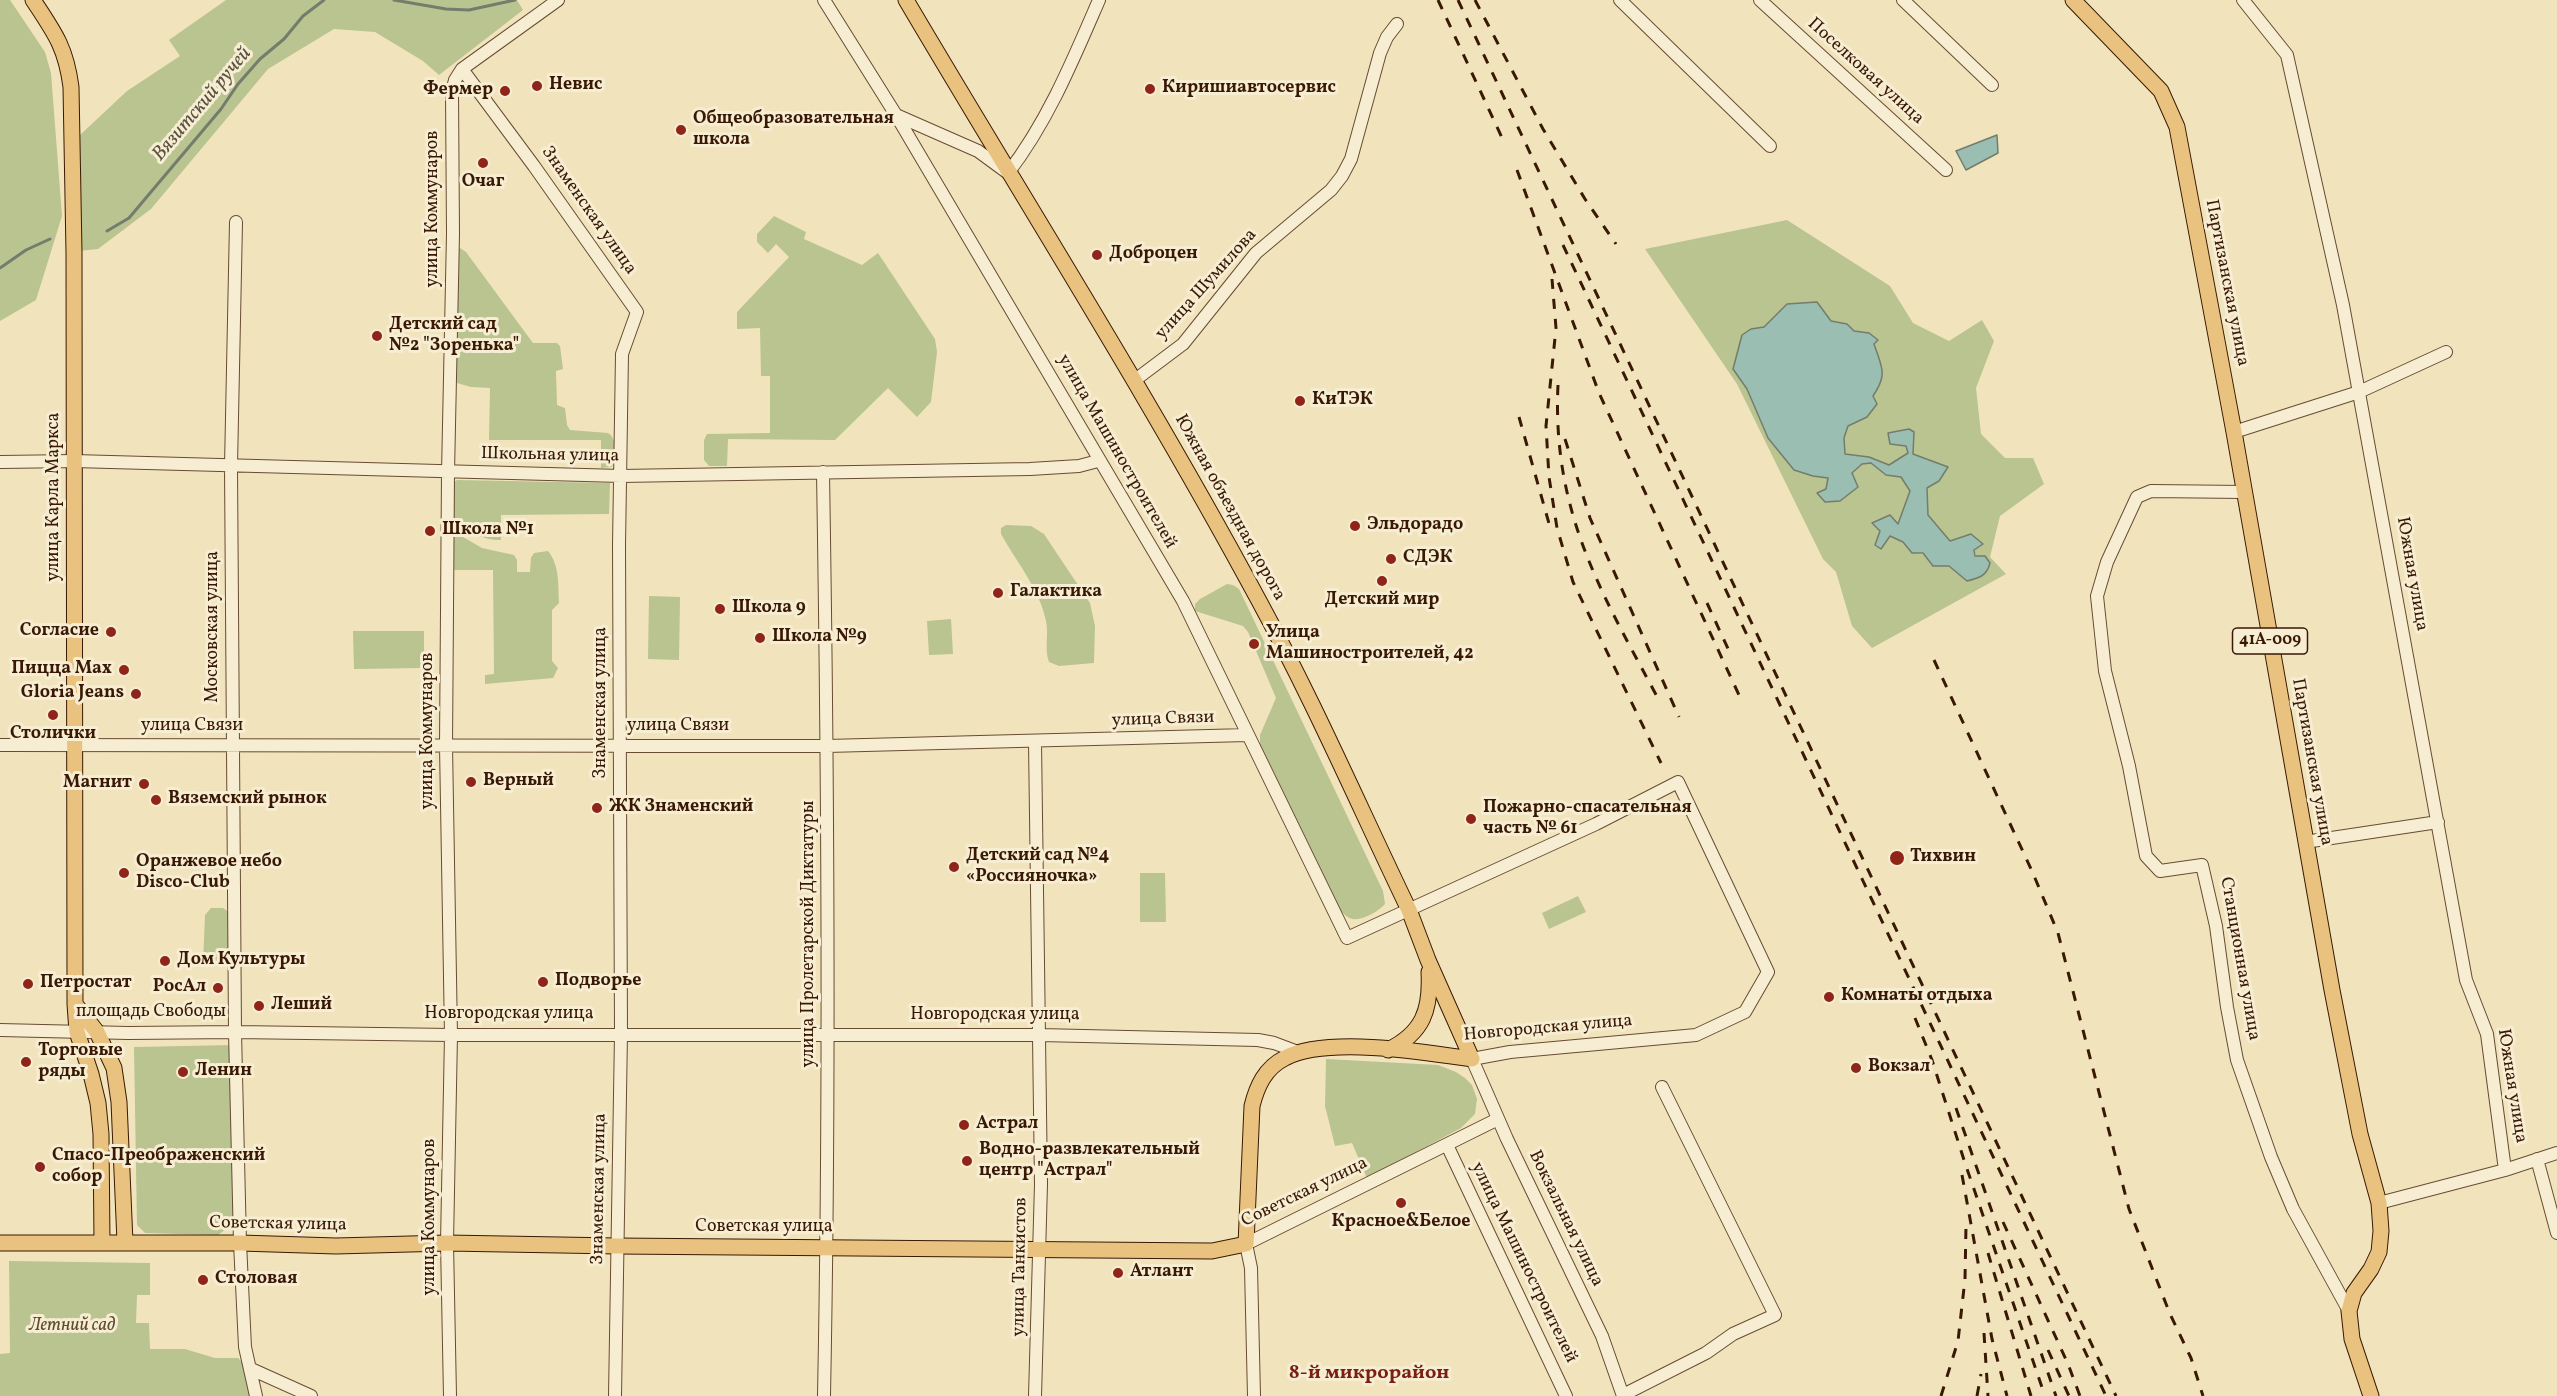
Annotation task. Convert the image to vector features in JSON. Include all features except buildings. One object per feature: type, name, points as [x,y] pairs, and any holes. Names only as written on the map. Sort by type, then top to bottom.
[{"type":"main road","name":"улица Карла Маркса","points":[[33,0],[59,39],[68,61],[71,87],[74,253],[75,1004],[77,1032],[92,1074],[98,1103],[101,1134],[102,1243]]},
{"type":"main road","name":"Южная объездная дорога","points":[[906,0],[1008,173],[1135,380],[1259,601],[1409,910],[1428,960],[1472,1059]]},
{"type":"main road","name":"Партизанская улица","points":[[2073,0],[2161,91],[2177,127],[2245,492],[2305,842],[2360,1134],[2379,1203],[2381,1231],[2379,1251],[2371,1269],[2354,1293],[2349,1311]]},
{"type":"main road","points":[[1388,1050],[1408,1039],[1422,1020],[1430,993],[1428,960]]},
{"type":"main road","points":[[75,1004],[97,1032],[110,1058],[117,1085],[124,1242]]},
{"type":"main road","name":"Новгородская улица","points":[[1298,1052],[1346,1047],[1472,1059]]},
{"type":"main road","points":[[1246,1244],[1252,1106],[1256,1089],[1269,1070],[1282,1059],[1298,1052]]},
{"type":"main road","name":"Советская улица","points":[[0,1244],[124,1242],[336,1246],[447,1243],[1212,1251],[1246,1244]]},
{"type":"main road","name":"Станционная улица","points":[[2349,1311],[2352,1339],[2371,1396]]},
{"type":"street","points":[[462,69],[558,0]]},
{"type":"street","name":"улица Машиностроителей","points":[[824,0],[896,115],[1038,354],[1098,461],[1184,601],[1347,938],[1409,910]]},
{"type":"street","points":[[896,115],[978,151],[1008,173],[1029,146],[1064,78],[1099,0]]},
{"type":"street","points":[[1620,0],[1770,146]]},
{"type":"street","name":"Поселковая улица","points":[[1760,0],[1946,170]]},
{"type":"street","points":[[1903,0],[1992,85]]},
{"type":"street","name":"Южная улица","points":[[2243,0],[2287,55],[2340,293],[2466,980],[2487,1034],[2505,1170]]},
{"type":"street","name":"улица Шумилова","points":[[1135,380],[1183,344],[1256,253],[1331,190],[1342,176],[1351,159],[1380,53],[1387,37],[1397,24]]},
{"type":"street","name":"улица Коммунаров","points":[[450,1396],[447,1243],[451,1035],[446,746],[448,473],[453,234],[452,92],[455,80],[462,69]]},
{"type":"street","name":"Знаменская улица","points":[[462,69],[637,312],[622,354],[619,545],[621,1034],[615,1396]]},
{"type":"street","name":"Московская улица","points":[[235,1032],[231,466],[236,222]]},
{"type":"street","points":[[2234,432],[2359,392],[2446,352]]},
{"type":"street","name":"Школьная улица","points":[[0,462],[74,461],[621,476],[1030,469],[1079,466],[1098,461]]},
{"type":"street","name":"улица Пролетарской Диктатуры","points":[[823,472],[828,1036],[824,1396]]},
{"type":"street","name":"Станционная улица","points":[[2245,492],[2151,491],[2137,497],[2107,562],[2097,596],[2105,671],[2129,766],[2146,856],[2160,871],[2202,866],[2217,926],[2227,1007],[2237,1060],[2292,1209],[2349,1311]]},
{"type":"street","name":"улица Связи","points":[[0,745],[827,746],[1247,735]]},
{"type":"street","name":"улица Танкистов","points":[[1035,742],[1040,1035],[1040,1249],[1035,1396]]},
{"type":"street","name":"Новгородская улица","points":[[1409,910],[1596,824],[1678,782],[1768,972],[1745,1012],[1696,1035],[1510,1052],[1472,1059]]},
{"type":"street","points":[[2305,842],[2438,822]]},
{"type":"street","name":"площадь Свободы","points":[[0,1030],[235,1032],[240,1243]]},
{"type":"street","name":"Новгородская улица","points":[[235,1032],[451,1035],[1040,1035],[1258,1040],[1298,1052]]},
{"type":"street","name":"Вокзальная улица","points":[[1472,1059],[1498,1119],[1602,1336],[1623,1396]]},
{"type":"street","points":[[1623,1396],[1706,1353],[1733,1334],[1775,1316],[1662,1087]]},
{"type":"street","name":"Советская улица","points":[[1246,1244],[1498,1119]]},
{"type":"street","name":"улица Машиностроителей","points":[[1447,1145],[1566,1396]]},
{"type":"street","points":[[2379,1203],[2505,1170],[2557,1153]]},
{"type":"street","points":[[2537,1160],[2557,1233]]},
{"type":"street","points":[[240,1243],[245,1347],[256,1396]]},
{"type":"street","points":[[1246,1244],[1251,1269],[1254,1396]]},
{"type":"street","points":[[250,1369],[311,1396]]},
{"type":"green space","points":[[0,0],[10,0],[45,52],[51,73],[62,216],[36,300],[0,321]]},
{"type":"green space","points":[[226,0],[517,0],[523,10],[439,75],[423,61],[375,32],[334,29],[268,69],[151,209],[98,249],[79,251],[80,135],[127,91],[180,56],[169,40]]},
{"type":"green space","points":[[774,216],[806,232],[804,239],[862,265],[878,253],[935,339],[937,352],[931,402],[917,417],[888,388],[835,440],[728,439],[727,466],[709,466],[704,460],[704,440],[707,434],[770,433],[770,376],[761,376],[760,328],[737,329],[737,312],[789,257],[776,244],[768,253],[757,242],[757,234]]},
{"type":"green space","points":[[1787,220],[1890,286],[1913,323],[1949,341],[1982,320],[1994,341],[1976,388],[1981,434],[2005,458],[2033,458],[2044,484],[2000,516],[1990,557],[2006,574],[1872,648],[1852,626],[1836,572],[1823,559],[1737,384],[1645,249]],"holes":[[[1817,302],[1831,321],[1847,324],[1854,331],[1868,333],[1878,340],[1874,344],[1882,369],[1867,417],[1848,426],[1844,438],[1845,454],[1869,457],[1889,465],[1908,453],[1906,446],[1939,481],[1927,488],[1928,515],[1950,541],[1971,534],[1976,557],[1985,557],[1990,563],[1967,581],[1941,562],[1927,555],[1912,553],[1903,542],[1889,536],[1881,548],[1880,531],[1873,523],[1898,525],[1910,491],[1901,477],[1886,475],[1871,463],[1862,464],[1825,502],[1828,478],[1794,470],[1768,438],[1747,389],[1733,369],[1742,335],[1751,329],[1764,327],[1787,304]]]},
{"type":"green space","points":[[460,248],[466,252],[533,343],[557,343],[560,346],[563,369],[556,371],[557,405],[565,408],[567,425],[570,430],[608,433],[611,436],[615,449],[612,467],[601,468],[601,440],[489,440],[490,388],[471,387],[457,383],[456,251]]},
{"type":"green space","points":[[457,480],[610,483],[609,514],[501,515],[501,540],[488,539],[468,531],[452,519],[452,483]]},
{"type":"green space","points":[[1006,525],[1031,526],[1044,534],[1090,603],[1095,626],[1094,663],[1059,666],[1049,662],[1047,626],[1043,609],[1033,587],[1001,534],[1001,528]]},
{"type":"green space","points":[[456,533],[482,548],[514,555],[517,560],[517,572],[530,572],[531,558],[534,553],[548,551],[555,563],[559,589],[559,603],[552,610],[552,661],[558,668],[553,678],[485,684],[485,675],[494,674],[493,570],[452,570],[452,535]]},
{"type":"green space","points":[[1227,584],[1239,589],[1383,891],[1385,904],[1365,917],[1351,918],[1340,910],[1260,747],[1260,735],[1276,698],[1248,632],[1243,626],[1195,611],[1195,604],[1200,599]]},
{"type":"green space","points":[[649,596],[680,597],[679,660],[648,659]]},
{"type":"green space","points":[[951,619],[953,654],[929,655],[927,621]]},
{"type":"green space","points":[[353,631],[424,631],[424,668],[354,669]]},
{"type":"green space","points":[[1140,873],[1165,873],[1166,922],[1140,922]]},
{"type":"green space","points":[[1578,896],[1586,912],[1549,929],[1542,913]]},
{"type":"green space","points":[[211,908],[223,908],[229,912],[231,963],[225,967],[206,966],[203,963],[205,915]]},
{"type":"green space","points":[[233,1045],[233,1224],[218,1235],[145,1233],[137,1225],[134,1047]]},
{"type":"green space","points":[[1326,1059],[1438,1065],[1456,1072],[1472,1085],[1477,1099],[1475,1114],[1461,1128],[1367,1178],[1352,1143],[1335,1146],[1325,1106]]},
{"type":"green space","name":"Летний сад","points":[[9,1261],[150,1263],[150,1295],[137,1295],[136,1323],[149,1323],[150,1349],[185,1349],[215,1358],[238,1358],[242,1362],[250,1396],[0,1396],[0,1354],[10,1353]]},
{"type":"water","points":[[1997,135],[1998,153],[1966,170],[1956,151]]},
{"type":"water","points":[[1817,302],[1831,321],[1847,324],[1854,331],[1869,333],[1878,340],[1874,344],[1882,376],[1873,396],[1877,404],[1867,417],[1848,426],[1844,438],[1845,454],[1869,457],[1889,465],[1908,453],[1906,446],[1890,444],[1888,433],[1909,429],[1914,432],[1913,454],[1948,467],[1939,481],[1927,488],[1928,515],[1950,541],[1971,534],[1983,544],[1974,550],[1975,556],[1985,556],[1990,563],[1982,576],[1967,581],[1949,566],[1933,566],[1923,553],[1912,553],[1903,542],[1890,536],[1881,549],[1875,545],[1880,531],[1872,523],[1890,515],[1898,524],[1910,491],[1901,477],[1886,475],[1871,463],[1862,464],[1852,473],[1858,487],[1840,501],[1825,502],[1817,493],[1826,489],[1828,478],[1794,470],[1768,438],[1747,389],[1733,369],[1742,335],[1751,329],[1764,327],[1787,304]]},
{"type":"waterway","name":"Вязитский ручей","points":[[107,231],[129,218],[260,59],[284,39],[303,16],[324,0]]},
{"type":"waterway","name":"Вязитский ручей","points":[[394,0],[446,9],[469,10],[515,0]]},
{"type":"waterway","name":"Вязитский ручей","points":[[0,268],[26,250],[50,239]]},
{"type":"railway","points":[[1438,0],[1504,142]]},
{"type":"railway","points":[[1458,0],[2116,1396]]},
{"type":"railway","points":[[1475,0],[1543,129],[1585,199],[1616,244]]},
{"type":"railway","points":[[1517,170],[1599,393],[1739,695]]},
{"type":"railway","points":[[1563,245],[2106,1396]]},
{"type":"railway","points":[[1552,279],[1556,328],[1546,426],[1549,477],[1557,528],[1573,582],[1661,763]]},
{"type":"railway","points":[[1558,385],[1558,431],[1563,473],[1572,513],[1601,588],[1660,702]]},
{"type":"railway","points":[[1519,417],[1550,527]]},
{"type":"railway","points":[[1565,439],[1590,518],[1679,717]]},
{"type":"railway","points":[[1707,603],[1730,653]]},
{"type":"railway","points":[[1934,660],[2032,871],[2058,933],[2129,1209],[2170,1314],[2191,1358],[2203,1396]]},
{"type":"railway","points":[[1915,1018],[1932,1060],[2045,1396]]},
{"type":"railway","points":[[1956,1108],[2056,1396]]},
{"type":"railway","points":[[1962,1175],[1992,1339],[2007,1396]]},
{"type":"railway","points":[[2003,1222],[2068,1364],[2080,1396]]},
{"type":"railway","points":[[1941,1396],[1958,1341],[1965,1279],[1966,1225]]},
{"type":"railway","points":[[1988,1253],[2031,1396]]},
{"type":"railway","points":[[1984,1333],[1988,1396]]},
{"type":"railway","points":[[2048,1350],[2069,1396]]},
{"type":"railway","points":[[1977,1396],[1981,1374]]},
{"type":"place","name":"Невис","points":[[537,86]]},
{"type":"place","name":"Киришиавтосервис","points":[[1150,89]]},
{"type":"place","name":"Фермер","points":[[505,91]]},
{"type":"place","name":"Общеобразовательная школа","points":[[681,130]]},
{"type":"place","name":"Очаг","points":[[483,163]]},
{"type":"place","name":"Доброцен","points":[[1097,255]]},
{"type":"place","name":"Детский сад №2 \"Зоренька\"","points":[[377,336]]},
{"type":"place","name":"КиТЭК","points":[[1300,401]]},
{"type":"place","name":"Эльдорадо","points":[[1355,526]]},
{"type":"place","name":"Школа №1","points":[[430,531]]},
{"type":"place","name":"СДЭК","points":[[1391,559]]},
{"type":"place","name":"Детский мир","points":[[1382,581]]},
{"type":"place","name":"Галактика","points":[[998,593]]},
{"type":"place","name":"Школа 9","points":[[720,609]]},
{"type":"place","name":"Согласие","points":[[111,632]]},
{"type":"place","name":"Школа №9","points":[[760,638]]},
{"type":"place","name":"Улица Машиностроителей, 42","points":[[1254,644]]},
{"type":"place","name":"Пицца Max","points":[[124,670]]},
{"type":"place","name":"Gloria Jeans","points":[[136,694]]},
{"type":"place","name":"Столички","points":[[53,715]]},
{"type":"place","name":"Верный","points":[[471,782]]},
{"type":"place","name":"Магнит","points":[[144,784]]},
{"type":"place","name":"Вяземский рынок","points":[[156,800]]},
{"type":"place","name":"ЖК Знаменский","points":[[597,808]]},
{"type":"place","name":"Пожарно-спасательная часть № 61","points":[[1471,819]]},
{"type":"place","name":"Тихвин","points":[[1897,858]]},
{"type":"place","name":"Детский сад №4 «Россияночка»","points":[[954,867]]},
{"type":"place","name":"Оранжевое небо Disco-Club","points":[[124,873]]},
{"type":"place","name":"Дом Культуры","points":[[165,961]]},
{"type":"place","name":"Подворье","points":[[543,982]]},
{"type":"place","name":"Петростат","points":[[28,984]]},
{"type":"place","name":"РосАл","points":[[218,988]]},
{"type":"place","name":"Комнаты отдыха","points":[[1829,997]]},
{"type":"place","name":"Леший","points":[[259,1006]]},
{"type":"place","name":"Торговые ряды","points":[[26,1062]]},
{"type":"place","name":"Вокзал","points":[[1856,1068]]},
{"type":"place","name":"Ленин","points":[[183,1072]]},
{"type":"place","name":"Астрал","points":[[964,1125]]},
{"type":"place","name":"Водно-развлекательный центр \"Астрал\"","points":[[967,1161]]},
{"type":"place","name":"Спасо-Преображенский собор","points":[[40,1167]]},
{"type":"place","name":"Красное&Белое","points":[[1401,1203]]},
{"type":"place","name":"Атлант","points":[[1118,1273]]},
{"type":"place","name":"Столовая","points":[[203,1280]]},
{"type":"district","name":"8-й микрорайон","points":[[1369,1374]]}]
